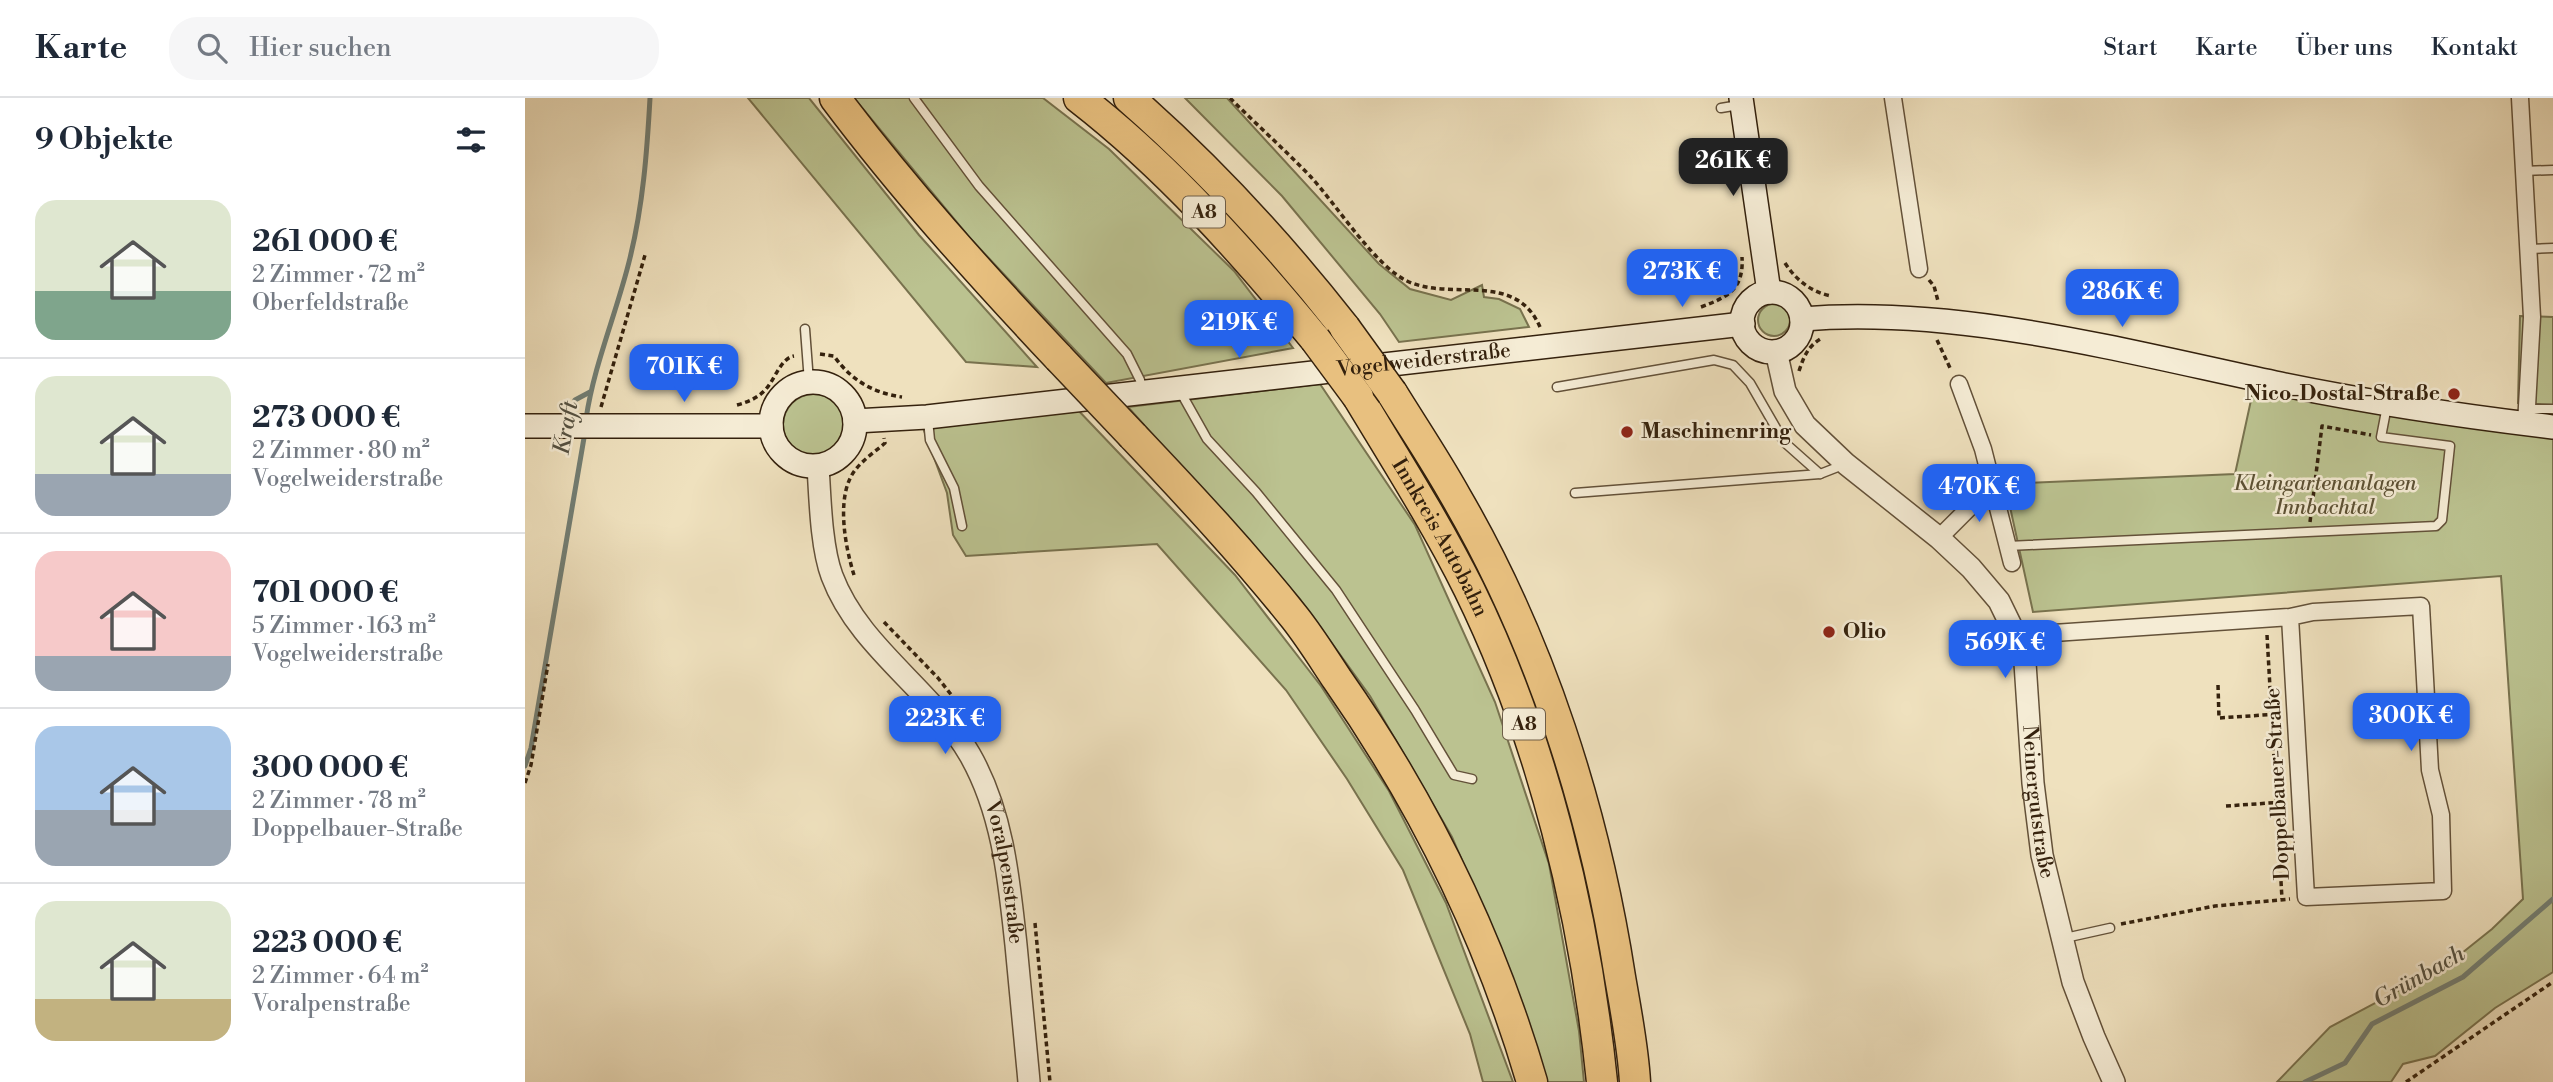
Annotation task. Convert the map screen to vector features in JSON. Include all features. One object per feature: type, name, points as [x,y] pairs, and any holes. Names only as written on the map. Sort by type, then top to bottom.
[{"type":"highway","points":[[835,98],[963,254],[1227,536],[1297,620],[1367,723],[1420,809],[1476,926],[1516,1026],[1532,1082]]},
{"type":"highway","name":"Innkreis Autobahn","points":[[1079,98],[1145,154],[1200,207],[1257,269],[1315,339],[1358,397],[1418,496],[1469,590],[1530,741],[1569,878],[1596,1020],[1602,1082]]},
{"type":"highway","name":"Innkreis Autobahn","points":[[1129,98],[1210,173],[1261,225],[1345,328],[1392,393],[1457,498],[1493,569],[1554,712],[1581,797],[1614,934],[1635,1082]]},
{"type":"highway","points":[[1150,98],[1210,173]]},
{"type":"main road","points":[[1735,104],[1769,292]]},
{"type":"main road","points":[[1769,292],[1779,293],[1795,302],[1802,318],[1801,328],[1793,343],[1776,351],[1768,351],[1754,345],[1744,332],[1747,307],[1752,299],[1769,292]]},
{"type":"main road","points":[[1802,318],[1937,313],[2279,384],[2387,403],[2526,417],[2553,428]]},
{"type":"main road","name":"Vogelweiderstraße","points":[[855,421],[927,417],[1743,324]]},
{"type":"main road","points":[[809,382],[823,383],[835,388],[852,408],[855,421],[849,446],[830,462],[818,466],[804,465],[781,452],[774,440],[771,426],[772,414],[786,392],[809,382]]},
{"type":"main road","points":[[525,426],[771,426]]},
{"type":"street","points":[[1893,98],[1919,269]]},
{"type":"street","points":[[2520,98],[2532,317],[2526,417]]},
{"type":"street","name":"Neinergutstraße","points":[[1776,351],[1785,391],[1794,409],[1821,442],[1939,538],[1971,568],[1999,601],[2019,642],[2025,663],[2033,783],[2042,855],[2061,938],[2085,1015],[2114,1082]]},
{"type":"street","points":[[1959,384],[1983,449],[2012,563]]},
{"type":"street","name":"Voralpenstraße","points":[[818,466],[827,560],[841,597],[872,641],[928,699],[959,739],[970,755],[996,817],[1011,899],[1029,1082]]},
{"type":"street","points":[[1939,538],[1993,484]]},
{"type":"street","name":"Doppelbauer-Straße","points":[[2019,642],[2039,634],[2421,606],[2430,770],[2441,815],[2443,891],[2306,897],[2290,617]]},
{"type":"lane","points":[[913,98],[979,186],[1127,354],[1140,380],[1142,393]]},
{"type":"lane","points":[[2523,172],[2553,170]]},
{"type":"lane","points":[[2529,249],[2553,248]]},
{"type":"lane","points":[[805,329],[809,382]]},
{"type":"lane","points":[[1557,387],[1714,360],[1733,365],[1750,383],[1784,442],[1820,474]]},
{"type":"lane","points":[[1179,389],[1207,439],[1256,492],[1336,590],[1454,775],[1472,779]]},
{"type":"lane","points":[[2008,546],[2436,526],[2442,520],[2450,446],[2381,437],[2387,403]]},
{"type":"lane","points":[[2526,417],[2553,409]]},
{"type":"lane","points":[[927,417],[930,440],[954,488],[962,526]]},
{"type":"lane","points":[[1575,494],[1820,474],[1846,464]]},
{"type":"lane","points":[[2061,938],[2110,928]]},
{"type":"path","points":[[1230,98],[1311,177],[1385,265],[1407,281],[1431,288],[1482,290],[1507,295],[1523,303],[1535,316],[1545,346]]},
{"type":"path","points":[[597,426],[645,255]]},
{"type":"path","points":[[1785,263],[1794,277],[1825,295],[1828,316],[1830,334],[1815,342],[1805,354],[1799,372]]},
{"type":"path","points":[[1919,269],[1934,286],[1939,298],[1938,346],[1959,384]]},
{"type":"path","points":[[1700,308],[1726,298],[1736,287],[1743,270]]},
{"type":"path","points":[[730,407],[750,401],[764,391],[788,357],[807,355],[834,356],[854,378],[869,388],[883,394],[904,397]]},
{"type":"path","points":[[2308,531],[2322,426],[2381,437]]},
{"type":"path","points":[[2266,619],[2282,899]]},
{"type":"path","points":[[525,783],[531,765],[548,664]]},
{"type":"path","points":[[2218,685],[2219,719],[2295,712]]},
{"type":"path","points":[[2226,806],[2300,801]]},
{"type":"path","points":[[2110,928],[2215,906],[2306,897]]},
{"type":"path","points":[[2406,1082],[2553,982]]},
{"type":"green space","points":[[748,98],[809,98],[919,235],[1037,367],[966,362]]},
{"type":"green space","points":[[854,98],[1043,98],[1109,149],[1234,271],[1293,348],[1106,383],[969,237]]},
{"type":"green space","points":[[1185,98],[1227,98],[1379,264],[1410,289],[1451,300],[1482,285],[1484,297],[1499,299],[1520,309],[1529,327],[1399,342],[1380,314],[1282,196]]},
{"type":"green space","points":[[1774,304],[1785,309],[1790,320],[1785,331],[1774,336],[1763,331],[1758,320],[1763,309]]},
{"type":"green space","points":[[2520,316],[2553,317],[2553,405],[2518,403]]},
{"type":"green space","points":[[1320,384],[1415,525],[1495,702],[1549,864],[1579,1031],[1584,1082],[1547,1082],[1515,984],[1452,837],[1370,696],[1299,598],[1128,407]]},
{"type":"green space","name":"Kleingartenanlagen Innbachtal","points":[[2253,391],[2517,434],[2553,437],[2553,972],[2495,1008],[2435,1056],[2403,1064],[2391,1082],[2277,1082],[2330,1027],[2447,965],[2492,929],[2523,899],[2501,576],[2033,612],[2005,484],[2235,474]]},
{"type":"green space","points":[[814,394],[826,396],[836,403],[843,413],[843,437],[836,447],[826,454],[814,456],[802,454],[792,447],[785,437],[783,425],[785,413],[792,403],[802,396]]},
{"type":"green space","points":[[1076,408],[1235,575],[1321,686],[1389,791],[1446,903],[1513,1082],[1483,1082],[1470,1034],[1403,870],[1347,779],[1286,690],[1157,544],[966,556],[953,535],[947,493],[922,425]]},
{"type":"waterway","name":"Kraft","points":[[586,419],[594,378],[625,278],[638,218],[650,98]]},
{"type":"waterway","points":[[575,400],[590,392]]},
{"type":"waterway","name":"Kraft","points":[[525,766],[531,748],[585,432]]},
{"type":"waterway","name":"Grünbach","points":[[2305,1082],[2345,1063],[2372,1024],[2463,977],[2553,899]]},
{"type":"place","name":"Nico-Dostal-Straße","points":[[2454,394]]},
{"type":"place","name":"Maschinenring","points":[[1627,432]]},
{"type":"place","name":"Olio","points":[[1829,632]]}]
